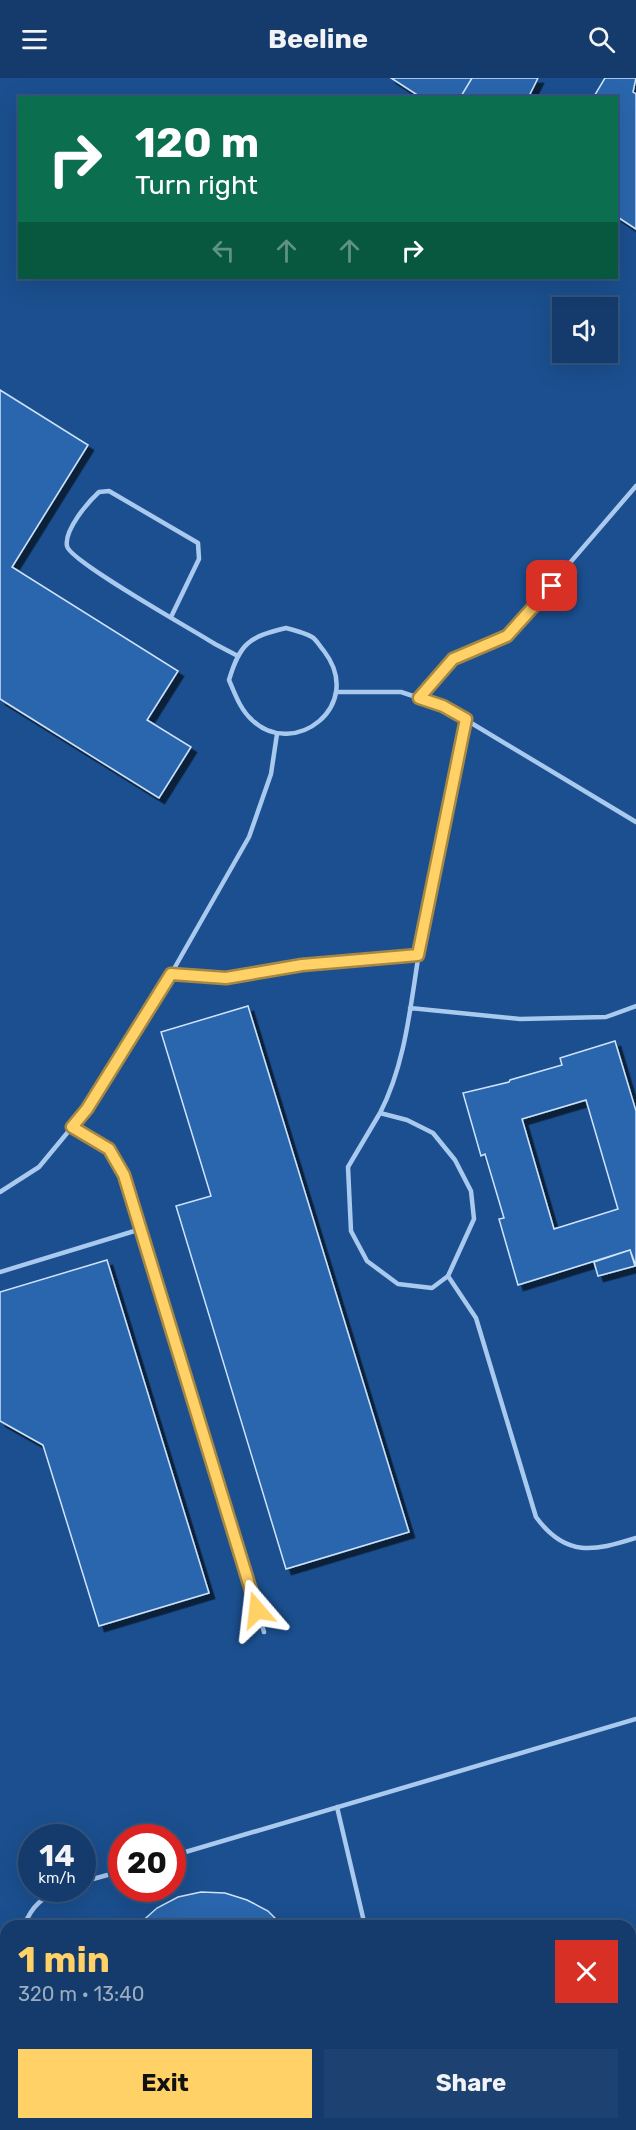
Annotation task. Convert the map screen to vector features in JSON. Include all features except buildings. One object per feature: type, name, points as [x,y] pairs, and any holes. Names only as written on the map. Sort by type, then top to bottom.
[{"type":"lane","points":[[419,698],[453,659],[507,636],[636,486]]},
{"type":"lane","points":[[171,617],[199,559],[198,543],[109,491],[99,492],[70,530],[67,546],[69,552],[88,567],[171,617],[236,655]]},
{"type":"lane","points":[[286,627],[314,638],[332,662],[337,692],[328,714],[311,729],[277,734],[253,722],[240,706],[229,680],[236,655],[258,635],[286,627]]},
{"type":"lane","points":[[337,692],[401,692],[443,706],[636,822]]},
{"type":"lane","points":[[380,1113],[406,1120],[433,1133],[455,1160],[471,1191],[474,1219],[448,1276],[432,1288],[398,1284],[367,1261],[351,1232],[348,1167],[391,1092],[410,1008],[418,955],[466,719]]},
{"type":"lane","points":[[0,1192],[39,1167],[87,1109],[171,974],[249,837],[271,774],[277,734]]},
{"type":"lane","points":[[171,974],[226,978],[302,965],[418,955]]},
{"type":"lane","points":[[410,1008],[520,1019],[606,1017],[636,1006]]},
{"type":"lane","points":[[72,1127],[109,1149],[124,1175],[264,1632]]},
{"type":"lane","points":[[0,1272],[141,1229]]},
{"type":"lane","points":[[448,1276],[476,1318],[536,1517],[545,1530],[582,1550],[602,1548],[636,1538]]},
{"type":"lane","points":[[186,1852],[636,1719]]},
{"type":"lane","points":[[337,1807],[364,1920]]},
{"type":"lane","points":[[26,1920],[38,1902]]},
{"type":"route","points":[[257,1610],[124,1175],[109,1149],[72,1127],[87,1109],[171,974],[226,978],[302,965],[418,955],[466,719],[443,706],[419,698],[453,659],[507,636],[552,586]]}]
